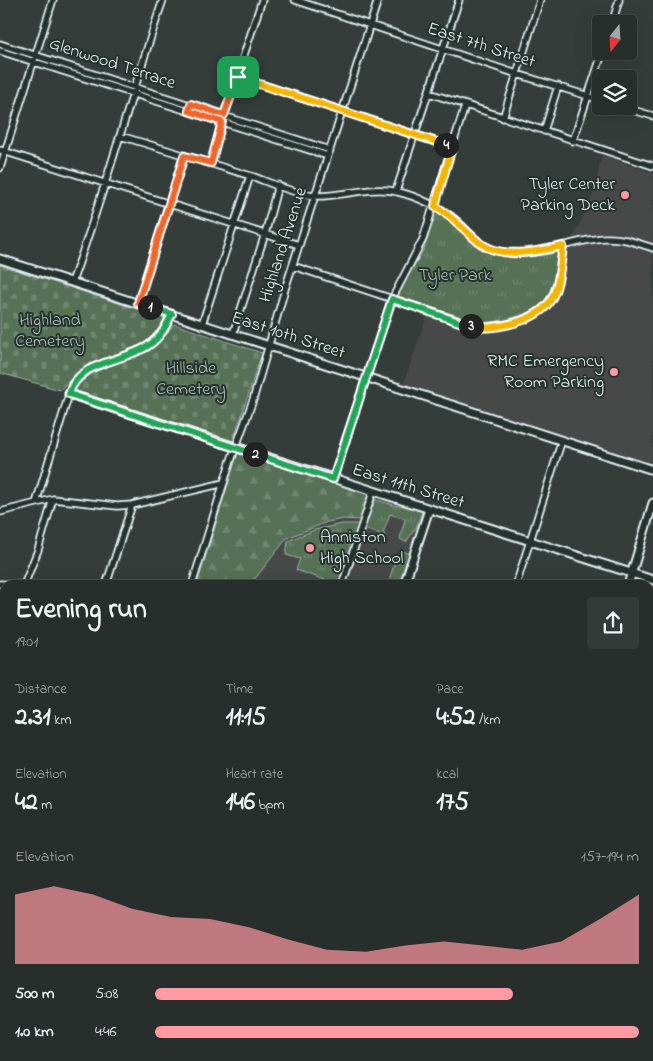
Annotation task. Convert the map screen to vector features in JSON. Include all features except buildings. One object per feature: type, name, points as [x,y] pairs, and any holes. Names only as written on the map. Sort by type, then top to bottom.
[{"type":"street","points":[[0,168],[3,150],[53,0]]},
{"type":"street","points":[[72,282],[88,239],[163,0]]},
{"type":"street","points":[[211,163],[223,119],[262,0]]},
{"type":"street","name":"East 7th Street","points":[[295,0],[444,48],[517,74],[592,97]]},
{"type":"street","name":"Highland Avenue","points":[[194,580],[224,483],[253,400],[299,245],[378,0]]},
{"type":"street","points":[[396,191],[459,0]]},
{"type":"street","points":[[503,118],[540,0]]},
{"type":"street","points":[[615,15],[619,0]]},
{"type":"street","name":"Glenwood Terrace","points":[[0,44],[135,87],[190,108],[329,153]]},
{"type":"street","name":"Glenwood Terrace","points":[[0,51],[133,94],[190,108]]},
{"type":"street","points":[[573,141],[600,60]]},
{"type":"street","points":[[238,77],[452,147]]},
{"type":"street","points":[[544,131],[558,86]]},
{"type":"street","points":[[429,94],[573,141],[653,164]]},
{"type":"street","points":[[333,479],[392,299],[419,250],[435,206],[465,106]]},
{"type":"street","points":[[637,111],[653,116]]},
{"type":"street","points":[[120,136],[315,196],[355,192],[396,191],[435,206],[453,218],[482,245],[496,251],[525,253],[604,238],[628,240],[653,248]]},
{"type":"street","points":[[3,150],[299,245]]},
{"type":"street","points":[[138,303],[184,156]]},
{"type":"street","points":[[202,324],[250,176]]},
{"type":"street","points":[[233,334],[265,234],[278,185]]},
{"type":"street","points":[[293,266],[483,328],[517,322],[536,315],[545,309],[554,294],[563,246]]},
{"type":"street","name":"East 10th Street","points":[[0,259],[653,470]]},
{"type":"street","points":[[36,503],[72,384],[90,369],[147,347],[163,331],[172,314]]},
{"type":"street","name":"East 11th Street","points":[[69,394],[653,580]]},
{"type":"street","points":[[518,580],[562,440]]},
{"type":"street","points":[[0,512],[53,499],[117,506],[132,505],[224,483]]},
{"type":"street","points":[[344,580],[372,492]]},
{"type":"street","points":[[24,580],[38,550],[53,499]]},
{"type":"street","points":[[629,580],[653,503]]},
{"type":"street","points":[[108,580],[132,505]]},
{"type":"street","points":[[406,580],[429,509]]},
{"type":"shaded area","points":[[602,155],[653,173],[653,464],[403,385],[427,316],[491,331],[534,318],[546,310],[553,301],[561,284],[567,250],[593,195]]},
{"type":"shaded area","name":"Anniston High School","points":[[238,452],[423,511],[402,580],[199,580]]},
{"type":"green space","name":"Tyler Park","points":[[439,214],[451,221],[469,238],[489,252],[511,257],[557,253],[560,258],[551,293],[544,303],[538,309],[503,321],[480,323],[398,297],[397,294],[424,249],[435,217]]},
{"type":"green space","name":"Highland Cemetery","points":[[0,265],[165,318],[161,327],[150,341],[81,369],[60,390],[0,373]]},
{"type":"green space","name":"Hillside Cemetery","points":[[174,324],[262,353],[233,441],[74,391],[80,382],[96,371],[148,350]]},
{"type":"green space","points":[[238,452],[369,494],[362,518],[359,520],[344,519],[327,522],[287,538],[254,580],[199,580]]},
{"type":"green space","points":[[376,500],[398,506],[400,504],[422,512],[417,526],[406,542],[400,539],[405,519],[390,514],[383,533],[385,535],[384,538],[379,538],[380,534],[367,530],[364,527],[372,503]]},
{"type":"green space","points":[[342,524],[360,524],[342,580],[325,580],[296,570],[300,559],[286,555],[288,541],[314,530]]},
{"type":"green space","points":[[403,551],[410,554],[402,580],[389,580],[396,557]]},
{"type":"place","name":"Tyler Center Parking Deck","points":[[625,195]]},
{"type":"place","name":"RMC Emergency Room Parking","points":[[614,372]]},
{"type":"place","name":"Anniston High School","points":[[310,548]]},
{"type":"route","points":[[238,77],[452,147],[438,189],[435,206],[453,218],[482,245],[496,251],[525,253],[563,246],[554,294],[545,309],[536,315],[517,322],[493,328],[483,328],[392,299],[333,479],[69,394],[72,384],[76,379],[90,369],[147,347],[163,331],[172,314],[138,303],[184,156],[211,163],[222,122],[189,111],[191,104],[224,115],[238,77]]}]
